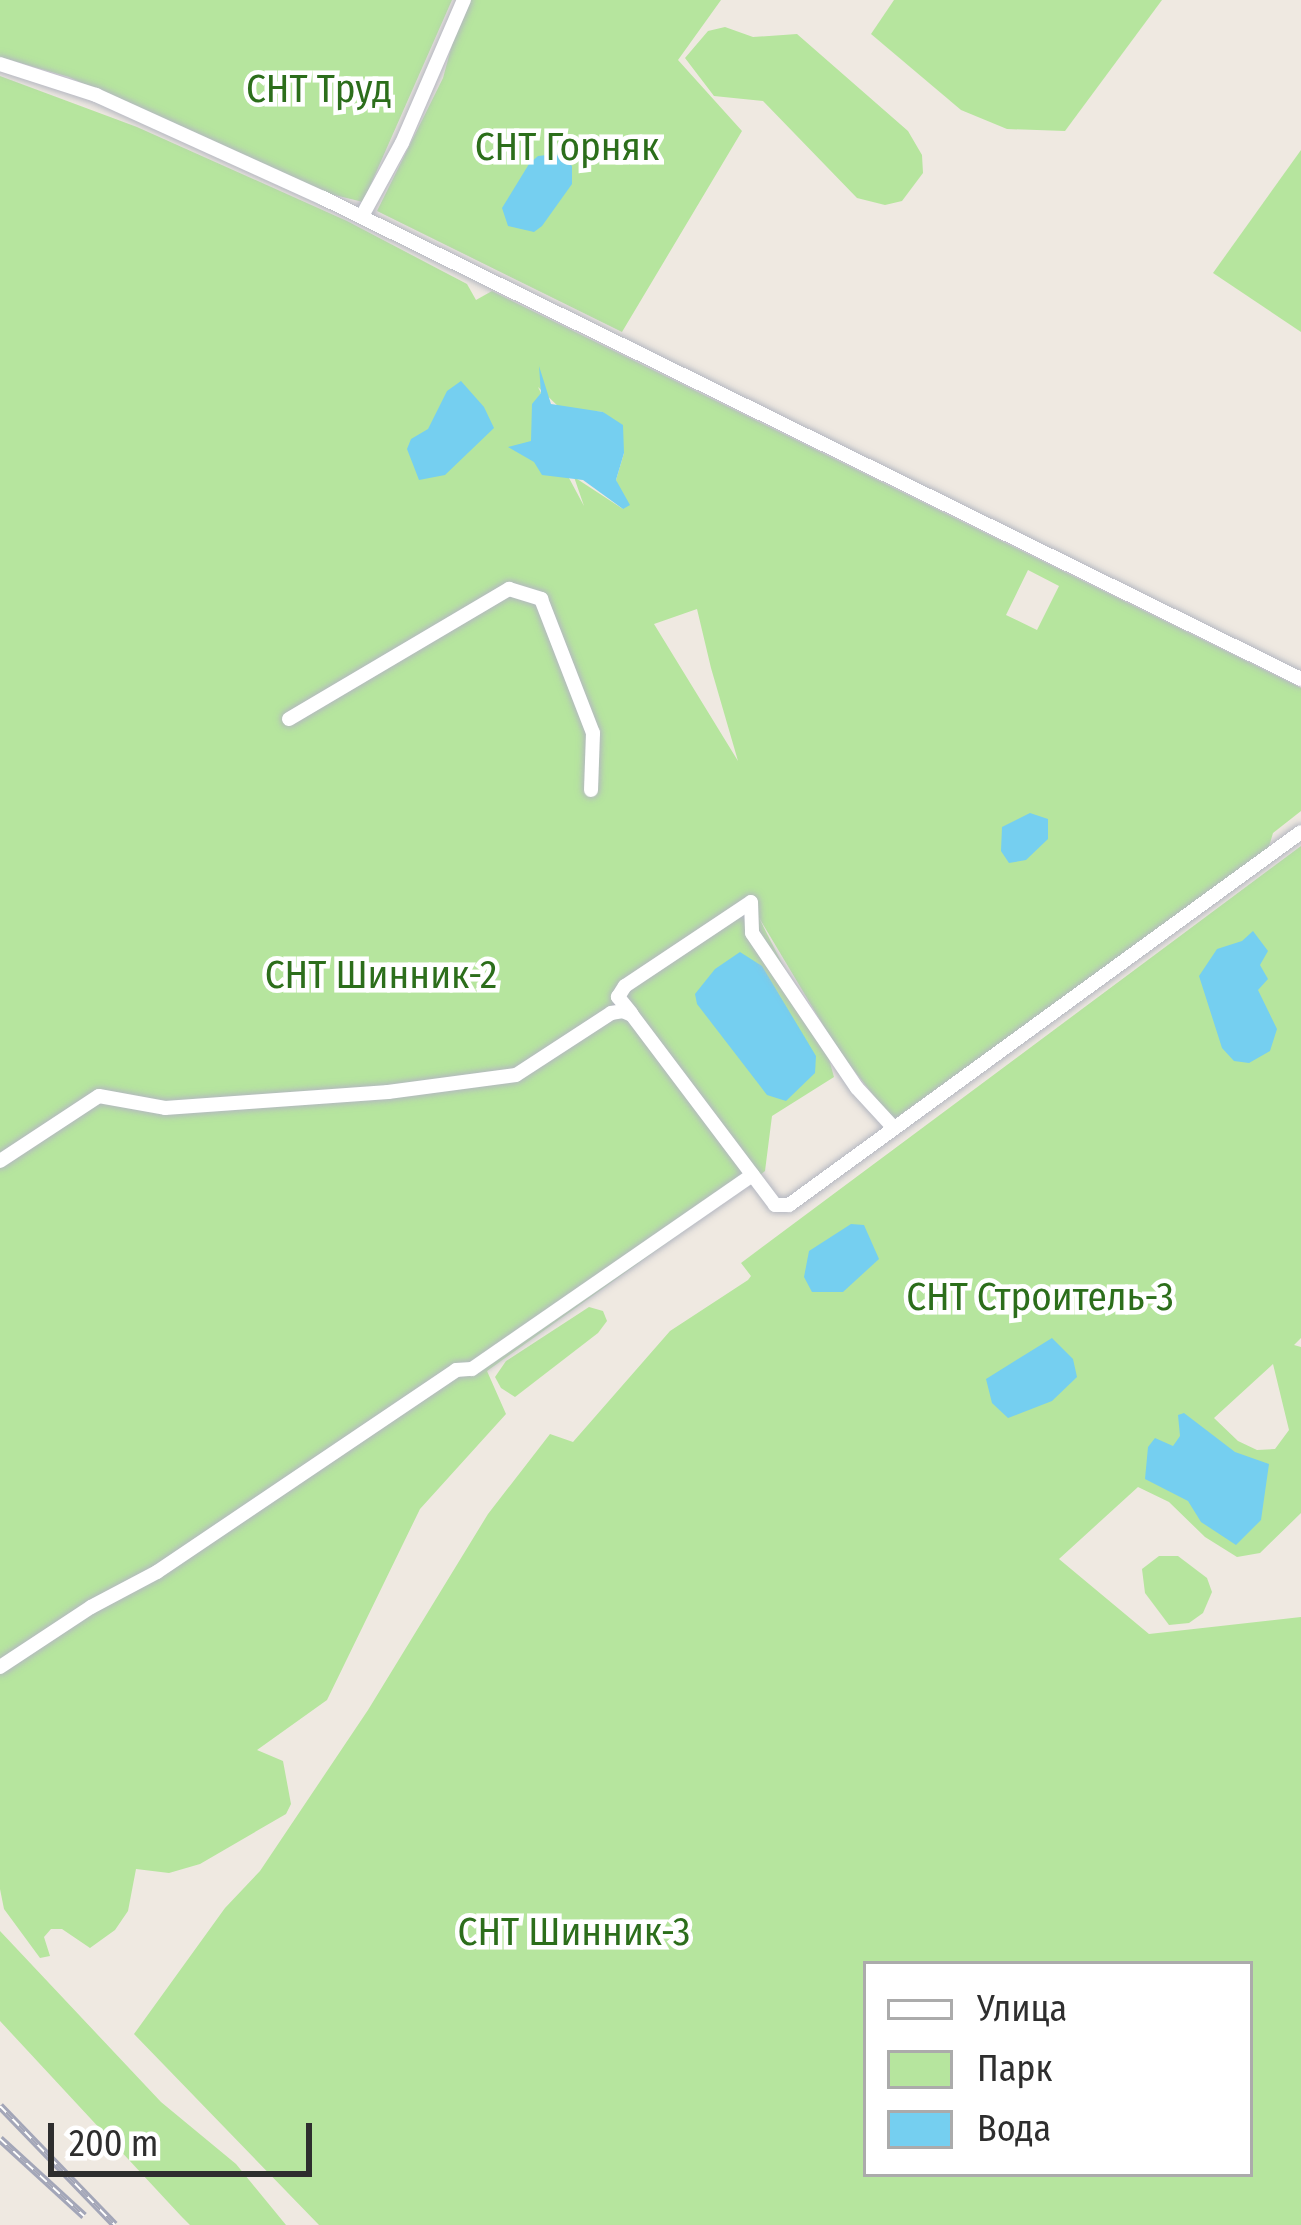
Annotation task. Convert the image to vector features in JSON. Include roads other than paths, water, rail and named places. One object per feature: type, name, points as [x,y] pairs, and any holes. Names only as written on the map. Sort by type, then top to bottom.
[{"type":"street","points":[[362,216],[402,143],[464,0]]},
{"type":"street","points":[[0,64],[96,95],[362,216],[1301,679]]},
{"type":"street","points":[[289,719],[509,589],[542,599],[593,733],[591,790]]},
{"type":"street","points":[[893,1127],[857,1088],[752,933],[752,902],[625,986],[618,997],[776,1205],[789,1205],[1301,832]]},
{"type":"street","points":[[0,1161],[99,1096],[161,1108],[444,1086],[516,1075],[611,1013],[632,1016]]},
{"type":"street","points":[[0,1667],[136,1579],[157,1572],[456,1370],[472,1369],[752,1174]]},
{"type":"water","points":[[556,154],[572,166],[572,184],[534,232],[508,226],[502,208],[529,164],[538,156]]},
{"type":"water","points":[[539,366],[551,404],[603,412],[623,425],[624,453],[616,480],[630,505],[623,509],[583,480],[542,475],[534,462],[508,447],[531,441],[532,404],[541,393]]},
{"type":"water","points":[[461,381],[484,407],[494,428],[445,475],[419,480],[407,449],[411,439],[428,429],[447,391]]},
{"type":"water","points":[[1030,813],[1048,819],[1048,839],[1026,860],[1009,863],[1001,851],[1002,827]]},
{"type":"water","points":[[1253,931],[1268,951],[1260,965],[1268,979],[1258,990],[1277,1029],[1270,1051],[1249,1063],[1234,1061],[1222,1048],[1199,976],[1217,949],[1242,941]]},
{"type":"water","points":[[740,952],[762,966],[816,1056],[815,1073],[786,1101],[767,1095],[697,1004],[695,994],[715,969]]},
{"type":"water","points":[[851,1224],[864,1225],[879,1259],[843,1292],[812,1292],[804,1277],[809,1251]]},
{"type":"water","points":[[1052,1338],[1073,1359],[1077,1377],[1052,1401],[1008,1418],[992,1403],[986,1379]]},
{"type":"water","points":[[1184,1413],[1235,1452],[1269,1464],[1261,1520],[1236,1545],[1201,1522],[1188,1501],[1145,1479],[1148,1447],[1155,1438],[1173,1446],[1180,1436],[1178,1415]]},
{"type":"railway","points":[[0,2106],[115,2225]]},
{"type":"railway","points":[[0,2139],[84,2216]]},
{"type":"park label","name":"СНТ Труд","points":[[319,89]]},
{"type":"park label","name":"СНТ Горняк","points":[[567,147]]},
{"type":"park label","name":"СНТ Шинник-2","points":[[381,975]]},
{"type":"park label","name":"СНТ Строитель-3","points":[[1040,1297]]},
{"type":"park label","name":"СНТ Шинник-3","points":[[574,1932]]}]
